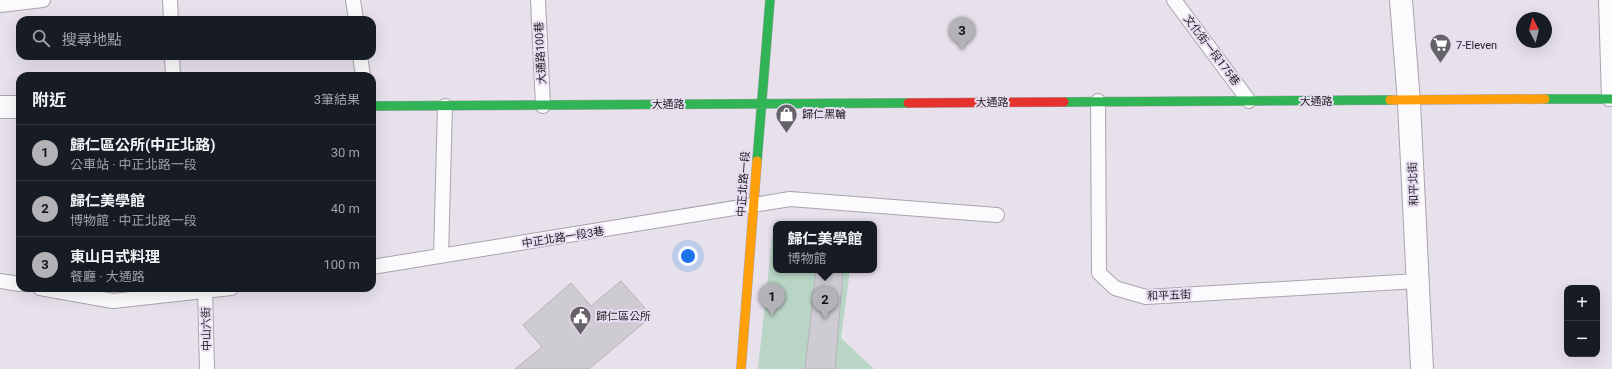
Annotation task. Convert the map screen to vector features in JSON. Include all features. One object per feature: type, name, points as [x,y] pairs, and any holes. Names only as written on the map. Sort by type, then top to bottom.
[{"type":"street","name":"中正北路一段","points":[[742,369],[753,205],[770,0]]},
{"type":"street","name":"和平北街","points":[[1402,0],[1409,102],[1422,369]]},
{"type":"street","name":"大通路","points":[[376,106],[1249,100],[1409,102],[1611,100]]},
{"type":"street","points":[[0,107],[16,107]]},
{"type":"lane","points":[[0,5],[42,0]]},
{"type":"lane","points":[[170,0],[171,16]]},
{"type":"lane","points":[[353,0],[355,16]]},
{"type":"lane","name":"大通路100巷","points":[[538,0],[543,106]]},
{"type":"lane","name":"文化街一段175巷","points":[[1174,0],[1249,100]]},
{"type":"lane","points":[[1606,0],[1611,100]]},
{"type":"lane","points":[[172,60],[173,72]]},
{"type":"lane","points":[[361,60],[362,72]]},
{"type":"lane","name":"和平五街","points":[[1098,102],[1099,273],[1115,288],[1146,297],[1417,280]]},
{"type":"lane","points":[[441,256],[445,106]]},
{"type":"lane","name":"中正北路一段3巷","points":[[376,266],[790,199],[997,215]]},
{"type":"lane","points":[[0,281],[16,283]]},
{"type":"lane","points":[[78,292],[113,301],[188,292]]},
{"type":"lane","name":"中山六街","points":[[205,292],[206,369]]},
{"type":"green space","points":[[772,238],[773,273],[850,273],[841,338],[874,369],[758,369]]},
{"type":"building","points":[[816,273],[843,273],[835,369],[805,369]]},
{"type":"building","name":"歸仁區公所","points":[[621,281],[652,316],[589,369],[515,369],[542,347],[523,325],[571,283],[591,306]]},
{"type":"traffic: fast","points":[[757,161],[770,0]]},
{"type":"traffic: fast","points":[[1545,99],[1612,99]]},
{"type":"traffic: fast","points":[[1064,102],[1390,100]]},
{"type":"traffic: fast","points":[[376,106],[908,103]]},
{"type":"traffic: slow","points":[[1390,100],[1545,99]]},
{"type":"traffic: slow","points":[[741,369],[757,161]]},
{"type":"traffic: jam","points":[[908,103],[1064,102]]},
{"type":"place","name":"東山日式料理","points":[[962,50]]},
{"type":"place","name":"7-Eleven","points":[[1440,64]]},
{"type":"place","name":"歸仁黑輪","points":[[787,134]]},
{"type":"place","name":"歸仁區公所(中正北路)","points":[[772,316]]},
{"type":"place","name":"歸仁美學館","points":[[825,319]]},
{"type":"place","name":"歸仁區公所","points":[[580,336]]}]
